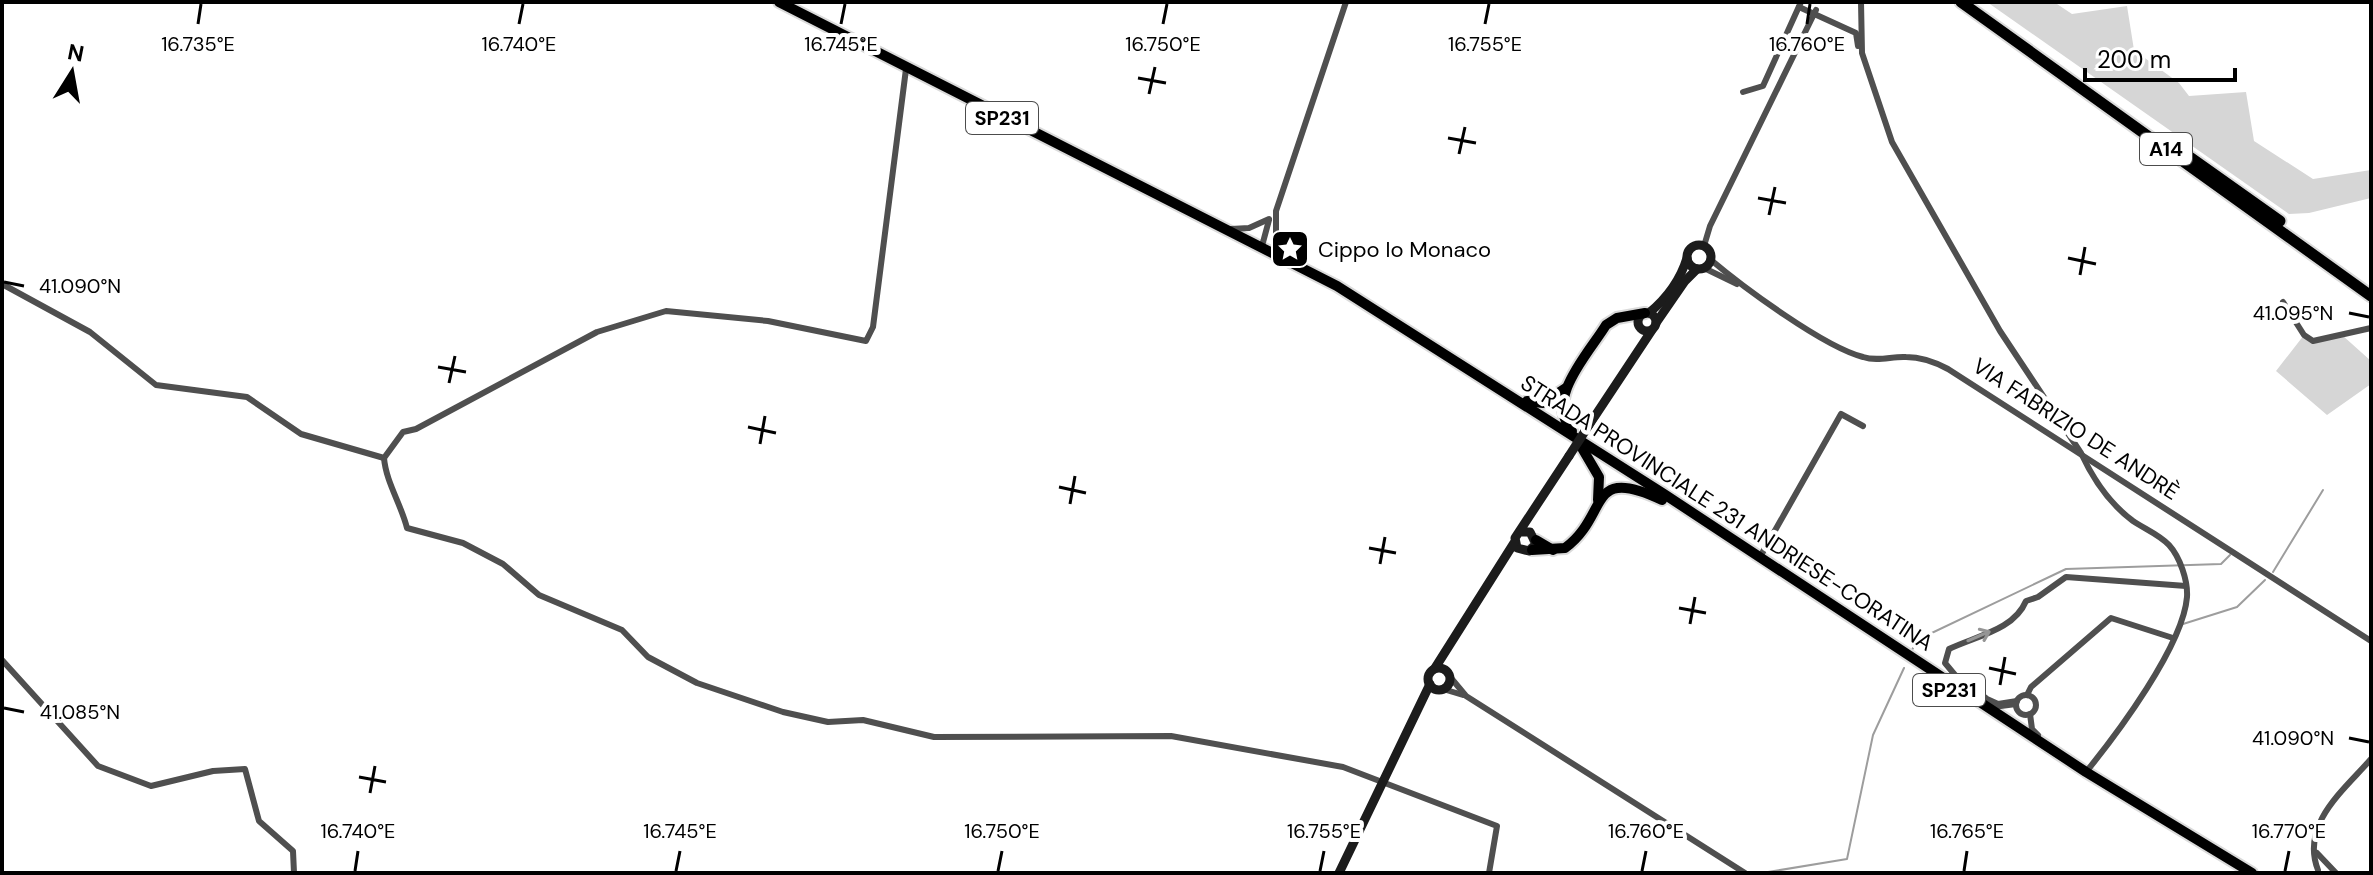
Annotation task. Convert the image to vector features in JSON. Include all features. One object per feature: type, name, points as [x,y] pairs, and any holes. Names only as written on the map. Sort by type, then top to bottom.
[{"type":"highway","name":"A14","points":[[1961,2],[2371,296]]},
{"type":"highway","name":"A14","points":[[1974,2],[2371,287]]},
{"type":"main road","name":"STRADA PROVINCIALE 231 ANDRIESE-CORATINA","points":[[779,2],[906,69],[1227,228],[1362,301],[1511,395],[1662,500],[2046,754],[2240,873]]},
{"type":"main road","points":[[1647,327],[1638,319],[1664,300],[1680,277],[1692,248],[1704,246],[1704,266]]},
{"type":"main road","points":[[1687,258],[1704,266]]},
{"type":"main road","name":"STRADA PROVINCIALE 231 ANDRIESE-CORATINA","points":[[1299,266],[1760,557],[2064,758],[2252,873]]},
{"type":"main road","points":[[1437,688],[1429,673],[1538,507],[1647,327],[1685,281],[1704,266]]},
{"type":"main road","points":[[1596,506],[1599,477],[1586,447],[1563,415],[1562,403],[1567,387],[1606,325],[1647,313]]},
{"type":"main road","points":[[1647,313],[1647,327]]},
{"type":"main road","points":[[1622,318],[1647,327]]},
{"type":"main road","points":[[1511,395],[1531,403],[1543,403],[1567,387]]},
{"type":"main road","points":[[1514,543],[1554,550],[1572,542],[1596,506],[1615,488],[1624,485],[1662,500]]},
{"type":"main road","points":[[1499,567],[1531,545],[1538,507]]},
{"type":"main road","points":[[1520,532],[1531,545]]},
{"type":"main road","points":[[1339,873],[1421,704],[1450,675],[1448,647]]},
{"type":"main road","points":[[1435,668],[1450,675]]},
{"type":"street","points":[[1288,260],[1275,228],[1276,211],[1346,2]]},
{"type":"street","points":[[1704,246],[1710,226],[1820,2]]},
{"type":"street","points":[[1861,2],[1862,53]]},
{"type":"street","points":[[1743,92],[1763,86],[1800,4],[1856,33],[1892,142],[1954,255],[2081,453],[2092,477],[2130,519],[2168,543],[2179,564],[2187,598],[2173,638],[2120,731],[2086,772]]},
{"type":"street","points":[[906,69],[877,298],[866,341],[768,321],[666,311],[597,332],[547,356],[416,429],[403,432],[384,458],[385,472],[400,502],[407,528],[463,543],[490,557],[539,595],[622,630],[648,657],[697,683],[783,712],[828,722],[863,720],[934,737],[1171,736],[1343,767],[1497,826],[1489,873]]},
{"type":"street","points":[[1227,228],[1247,229],[1269,219],[1276,211]]},
{"type":"street","points":[[1262,246],[1269,219]]},
{"type":"street","points":[[1262,246],[1275,228]]},
{"type":"street","name":"VIA FABRIZIO DE ANDRÈ","points":[[1704,266],[1748,289],[1846,352],[1867,359],[1907,357],[1931,361],[1948,369],[2371,641]]},
{"type":"street","points":[[2,284],[90,332],[156,385],[247,397],[301,434],[384,458]]},
{"type":"street","points":[[2283,302],[2304,335],[2313,341],[2371,328]]},
{"type":"street","points":[[1760,557],[1841,414],[1863,426]]},
{"type":"street","points":[[2016,703],[1994,703],[1964,683],[1945,663],[1949,649],[2009,623],[2021,612],[2026,601],[2038,597],[2066,577],[2186,586]]},
{"type":"street","points":[[1973,698],[2000,709],[2016,703],[2111,618],[2173,638]]},
{"type":"street","points":[[2,660],[98,766],[151,786],[213,771],[245,769],[259,821],[293,851],[294,873]]},
{"type":"street","points":[[1450,675],[1466,696]]},
{"type":"street","points":[[1437,688],[1466,696],[1745,873]]},
{"type":"street","points":[[2027,695],[2035,701],[2030,714],[2032,729],[2057,748],[2064,758]]},
{"type":"street","points":[[2016,703],[2020,712],[2030,714]]},
{"type":"street","points":[[2328,868],[2317,872],[2315,848],[2321,817],[2371,759]]},
{"type":"street","points":[[2315,848],[2328,868],[2336,873]]},
{"type":"shaded area","points":[[1987,2],[2054,2],[2072,14],[2127,6],[2134,50],[2179,83],[2189,96],[2246,92],[2254,141],[2313,179],[2371,170],[2371,198],[2309,213],[2289,214]]},
{"type":"shaded area","points":[[2304,335],[2309,340],[2342,335],[2371,361],[2371,384],[2327,415],[2276,371]]},
{"type":"waterway","points":[[2273,572],[2323,490]]},
{"type":"waterway","points":[[1912,650],[1917,640],[2066,569],[2221,564],[2230,555]]},
{"type":"waterway","points":[[2183,624],[2237,607],[2265,580]]},
{"type":"waterway","points":[[1762,873],[1847,859],[1873,735],[1904,668]]},
{"type":"place","name":"Cippo lo Monaco","points":[[1290,249]]}]
